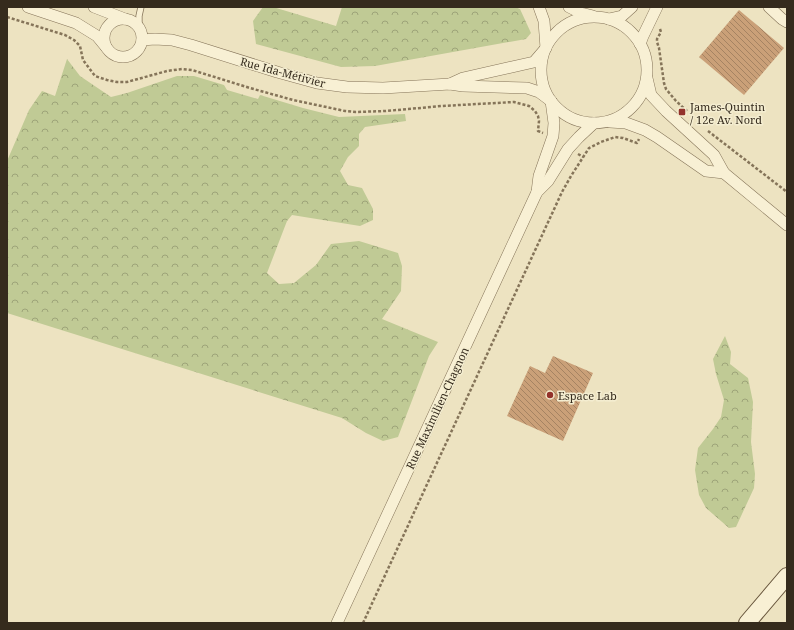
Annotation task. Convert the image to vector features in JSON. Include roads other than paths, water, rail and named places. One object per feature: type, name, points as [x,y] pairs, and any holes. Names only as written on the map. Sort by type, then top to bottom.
[{"type":"main road","points":[[747,623],[787,576]]},
{"type":"street","points":[[28,7],[76,23],[97,36],[106,47],[119,56],[127,56],[134,53],[142,40],[142,33],[139,28],[133,22],[94,7]]},
{"type":"street","points":[[539,7],[544,21],[546,48]]},
{"type":"street","points":[[569,7],[581,13],[609,19],[627,28],[640,44],[645,55],[647,77],[651,95],[714,156],[724,173],[787,225]]},
{"type":"street","points":[[609,19],[622,16],[632,7]]},
{"type":"street","points":[[640,44],[657,7]]},
{"type":"street","points":[[769,7],[787,22]]},
{"type":"street","points":[[598,17],[573,21],[552,37],[546,48],[542,61],[541,75],[544,88],[551,101],[562,113],[577,120],[594,123],[626,123],[645,130],[706,171],[724,173]]},
{"type":"street","points":[[106,47],[104,39],[110,24],[117,20],[125,19]]},
{"type":"street","name":"Rue Ida-Métivier","points":[[142,40],[172,40],[317,83],[347,87],[383,88],[450,84],[462,86],[527,88],[539,92],[551,101]]},
{"type":"street","name":"Rue Ida-Métivier","points":[[450,84],[462,78],[534,62],[546,48]]},
{"type":"street","points":[[606,122],[621,116],[634,106],[642,92],[647,77]]},
{"type":"street","name":"Rue Maximilien-Chagnon","points":[[337,623],[537,192],[539,176],[553,136],[554,123],[551,101]]},
{"type":"street","name":"Rue Maximilien-Chagnon","points":[[537,192],[548,181],[579,136],[594,123]]},
{"type":"lane","points":[[139,28],[141,7]]},
{"type":"place","name":"James-Quintin / 12e Av. Nord","points":[[682,112]]},
{"type":"place","name":"Espace Lab","points":[[550,395]]}]
